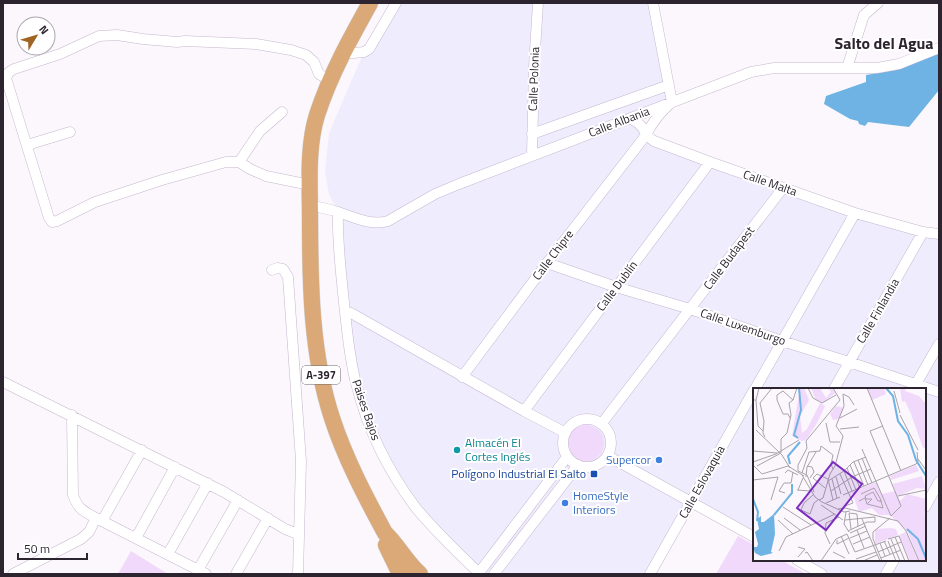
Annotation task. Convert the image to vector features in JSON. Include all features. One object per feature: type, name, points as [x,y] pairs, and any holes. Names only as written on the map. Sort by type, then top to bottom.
[{"type":"main road","name":"A-397","points":[[370,3],[342,54],[330,80],[313,132],[310,185],[312,303],[323,386],[332,419],[350,465],[385,533],[407,561],[420,574]]},
{"type":"main road","name":"A-397","points":[[385,533],[385,544],[400,574]]},
{"type":"street","points":[[342,54],[364,52],[369,49],[396,3]]},
{"type":"street","name":"Calle Polonia","points":[[532,156],[534,67],[538,3]]},
{"type":"street","points":[[646,135],[653,122],[672,102],[653,3]]},
{"type":"street","points":[[848,68],[864,14],[878,3]]},
{"type":"street","points":[[310,185],[266,176],[239,162],[226,162],[162,180],[96,202],[52,222],[49,218],[6,78],[9,72],[60,54],[99,36],[118,35],[177,42],[185,41],[256,44],[291,50],[306,55],[314,62],[319,74],[330,80]]},
{"type":"street","name":"Calle Albania","points":[[310,205],[377,223],[388,221],[435,194],[751,72],[774,68],[876,68],[899,64],[939,48]]},
{"type":"street","points":[[532,134],[669,85]]},
{"type":"street","points":[[239,162],[260,131],[282,112]]},
{"type":"street","points":[[630,118],[643,128],[646,135]]},
{"type":"street","points":[[27,145],[70,132]]},
{"type":"street","name":"Calle Malta","points":[[646,135],[654,141],[710,162],[855,213],[923,232],[939,234]]},
{"type":"street","name":"Calle Chipre","points":[[462,377],[547,263],[646,135]]},
{"type":"street","name":"Calle Dublín","points":[[524,411],[710,162]]},
{"type":"street","name":"Calle Budapest","points":[[602,423],[783,188]]},
{"type":"street","name":"Paises Bajos","points":[[338,212],[337,233],[346,314],[355,382],[362,407],[381,452],[403,490],[416,508],[450,545],[479,573]]},
{"type":"street","name":"Calle Eslovaquia","points":[[755,388],[855,213]]},
{"type":"street","name":"Calle Finlandia","points":[[835,388],[923,232]]},
{"type":"street","name":"Calle Luxemburgo","points":[[547,263],[616,287],[690,309],[782,341],[849,362],[915,386]]},
{"type":"street","points":[[272,270],[280,268],[286,272],[288,277],[301,461],[298,574]]},
{"type":"street","points":[[346,314],[351,313],[462,377],[564,432]]},
{"type":"street","points":[[915,386],[939,344]]},
{"type":"street","points":[[3,382],[208,483],[285,529],[298,534]]},
{"type":"street","name":"Calle Luxemburgo","points":[[926,389],[939,392]]},
{"type":"street","name":"Calle Eslovaquia","points":[[650,574],[753,392]]},
{"type":"street","points":[[72,415],[73,495],[77,506],[84,512],[202,572],[238,500]]},
{"type":"street","points":[[583,419],[594,419],[602,423],[607,430],[610,441],[611,449],[608,456],[598,465],[588,467],[572,462],[567,457],[563,449],[562,440],[564,432],[570,424],[583,419]]},
{"type":"street","points":[[13,574],[81,539],[99,519],[142,450]]},
{"type":"street","points":[[608,456],[690,502],[753,534]]},
{"type":"street","points":[[479,573],[567,457]]},
{"type":"street","points":[[494,574],[578,465]]},
{"type":"street","points":[[136,538],[175,467]]},
{"type":"street","points":[[926,505],[939,482]]},
{"type":"street","points":[[168,554],[208,483]]},
{"type":"street","points":[[236,574],[268,518]]},
{"type":"street","points":[[802,561],[815,564],[822,574]]},
{"type":"street","points":[[886,574],[893,561]]},
{"type":"shaded area","points":[[396,3],[653,3],[672,102],[630,118],[646,135],[783,188],[939,234],[939,574],[822,574],[799,561],[926,561],[926,388],[753,388],[753,536],[690,503],[650,574],[481,574],[403,489],[355,382],[338,212],[329,194],[325,172],[329,133],[364,52]]},
{"type":"shaded area","points":[[590,425],[599,430],[603,436],[603,450],[599,456],[590,461],[582,461],[573,456],[569,450],[568,439],[573,430],[579,426]]},
{"type":"shaded area","points":[[738,536],[753,544],[753,561],[783,561],[806,574],[716,574]]},
{"type":"shaded area","points":[[131,551],[168,574],[118,574]]},
{"type":"water","points":[[939,52],[939,90],[909,127],[868,122],[865,126],[824,104],[826,96],[866,82],[866,75],[896,70]]},
{"type":"place","name":"Almacén El Cortes Inglés","points":[[457,450]]},
{"type":"place","name":"Supercor","points":[[659,460]]},
{"type":"place","name":"Polígono Industrial El Salto","points":[[594,474]]},
{"type":"place","name":"HomeStyle Interiors","points":[[565,503]]},
{"type":"district","name":"Salto del Agua","points":[[884,43]]}]
